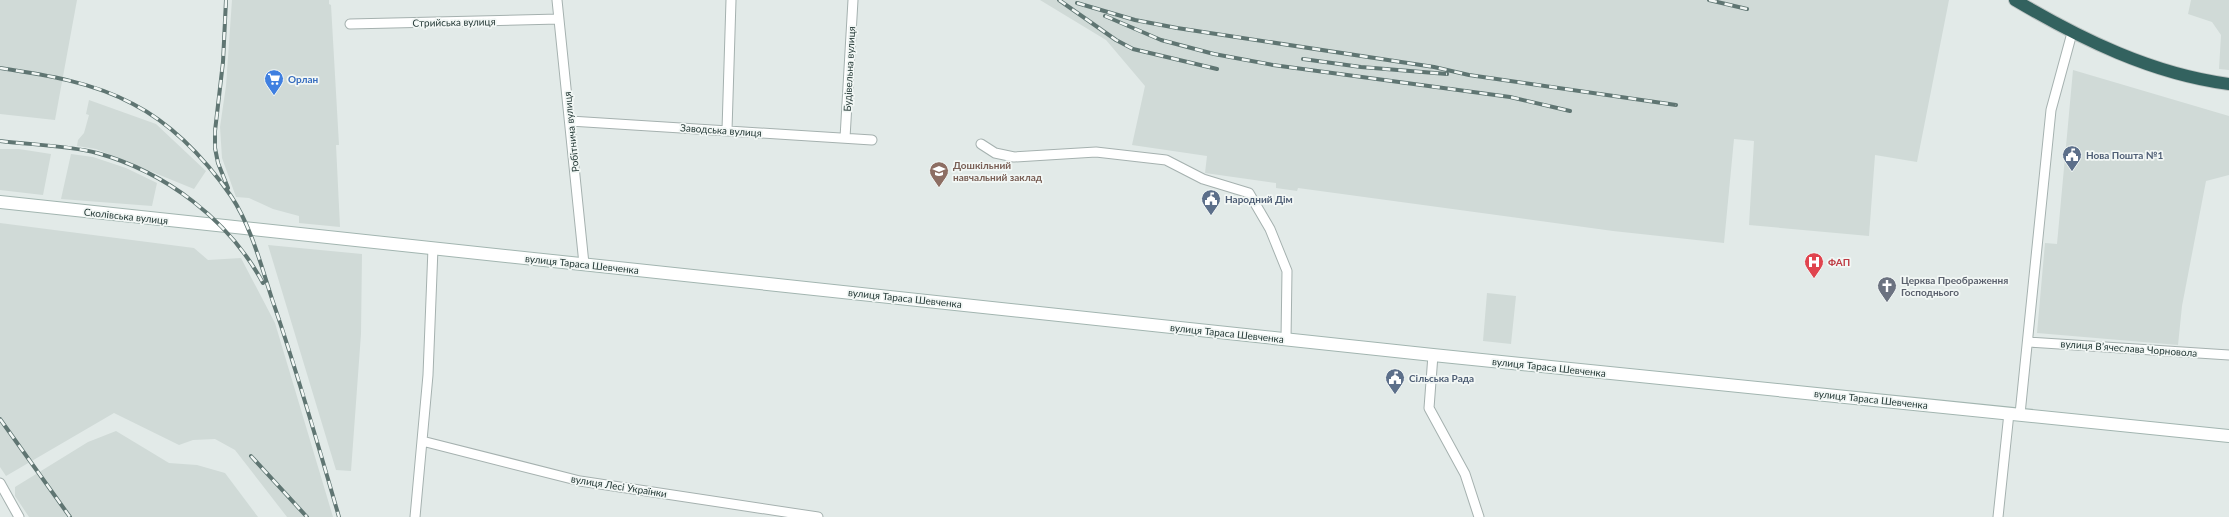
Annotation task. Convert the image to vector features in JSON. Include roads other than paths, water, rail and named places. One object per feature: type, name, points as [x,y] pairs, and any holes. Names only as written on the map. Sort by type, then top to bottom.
[{"type":"highway","points":[[2015,0],[2072,33],[2144,63],[2176,73],[2229,84]]},
{"type":"street","name":"Робітнича вулиця","points":[[557,0],[584,264]]},
{"type":"street","points":[[727,130],[730,0]]},
{"type":"street","name":"Будівельна вулиця","points":[[845,138],[853,0]]},
{"type":"street","name":"Стрийська вулиця","points":[[350,24],[559,19]]},
{"type":"street","points":[[1998,517],[2015,413],[2029,342],[2051,110],[2072,33]]},
{"type":"street","name":"Заводська вулиця","points":[[570,121],[872,140]]},
{"type":"street","points":[[981,144],[995,153],[1014,156],[1096,152],[1166,160],[1202,179],[1249,194],[1270,230],[1287,271],[1286,339]]},
{"type":"street","name":"Сколівська вулиця","points":[[0,202],[253,230]]},
{"type":"street","name":"вулиця Тараса Шевченка","points":[[253,230],[1433,355],[2015,413],[2229,436]]},
{"type":"street","points":[[415,517],[428,375],[433,248]]},
{"type":"street","name":"вулиця Вʼячеслава Чорновола","points":[[2029,342],[2229,355]]},
{"type":"street","points":[[1433,355],[1429,408],[1465,474],[1479,517]]},
{"type":"street","name":"вулиця Лесі Українки","points":[[422,441],[580,481],[818,517]]},
{"type":"street","points":[[0,483],[19,517]]},
{"type":"railway","points":[[226,0],[223,62],[215,131],[215,148],[218,163],[228,188]]},
{"type":"railway","points":[[1059,0],[1116,40],[1133,49],[1217,69]]},
{"type":"railway","points":[[1709,0],[1747,9]]},
{"type":"railway","points":[[1077,3],[1135,20],[1177,28],[1434,67],[1469,75],[1676,105]]},
{"type":"railway","points":[[1105,16],[1161,40],[1214,54],[1273,65],[1510,97],[1570,111]]},
{"type":"railway","points":[[1303,59],[1361,67],[1447,74]]},
{"type":"railway","points":[[0,68],[68,80],[117,96],[147,112],[175,132],[211,169],[238,208],[255,246],[299,380],[339,517]]},
{"type":"railway","points":[[0,141],[85,150],[123,161],[147,172],[171,186],[214,219],[249,260],[263,283]]},
{"type":"railway","points":[[0,419],[70,517]]},
{"type":"railway","points":[[251,456],[307,517]]},
{"type":"place","name":"Орлан","points":[[274,96]]},
{"type":"place","name":"Нова Пошта №1","points":[[2072,172]]},
{"type":"place","name":"Дошкільний навчальний заклад","points":[[939,188]]},
{"type":"place","name":"Народний Дім","points":[[1211,216]]},
{"type":"place","name":"ФАП","points":[[1814,279]]},
{"type":"place","name":"Церква Преображення Господнього","points":[[1887,303]]},
{"type":"place","name":"Сільська Рада","points":[[1395,395]]}]
